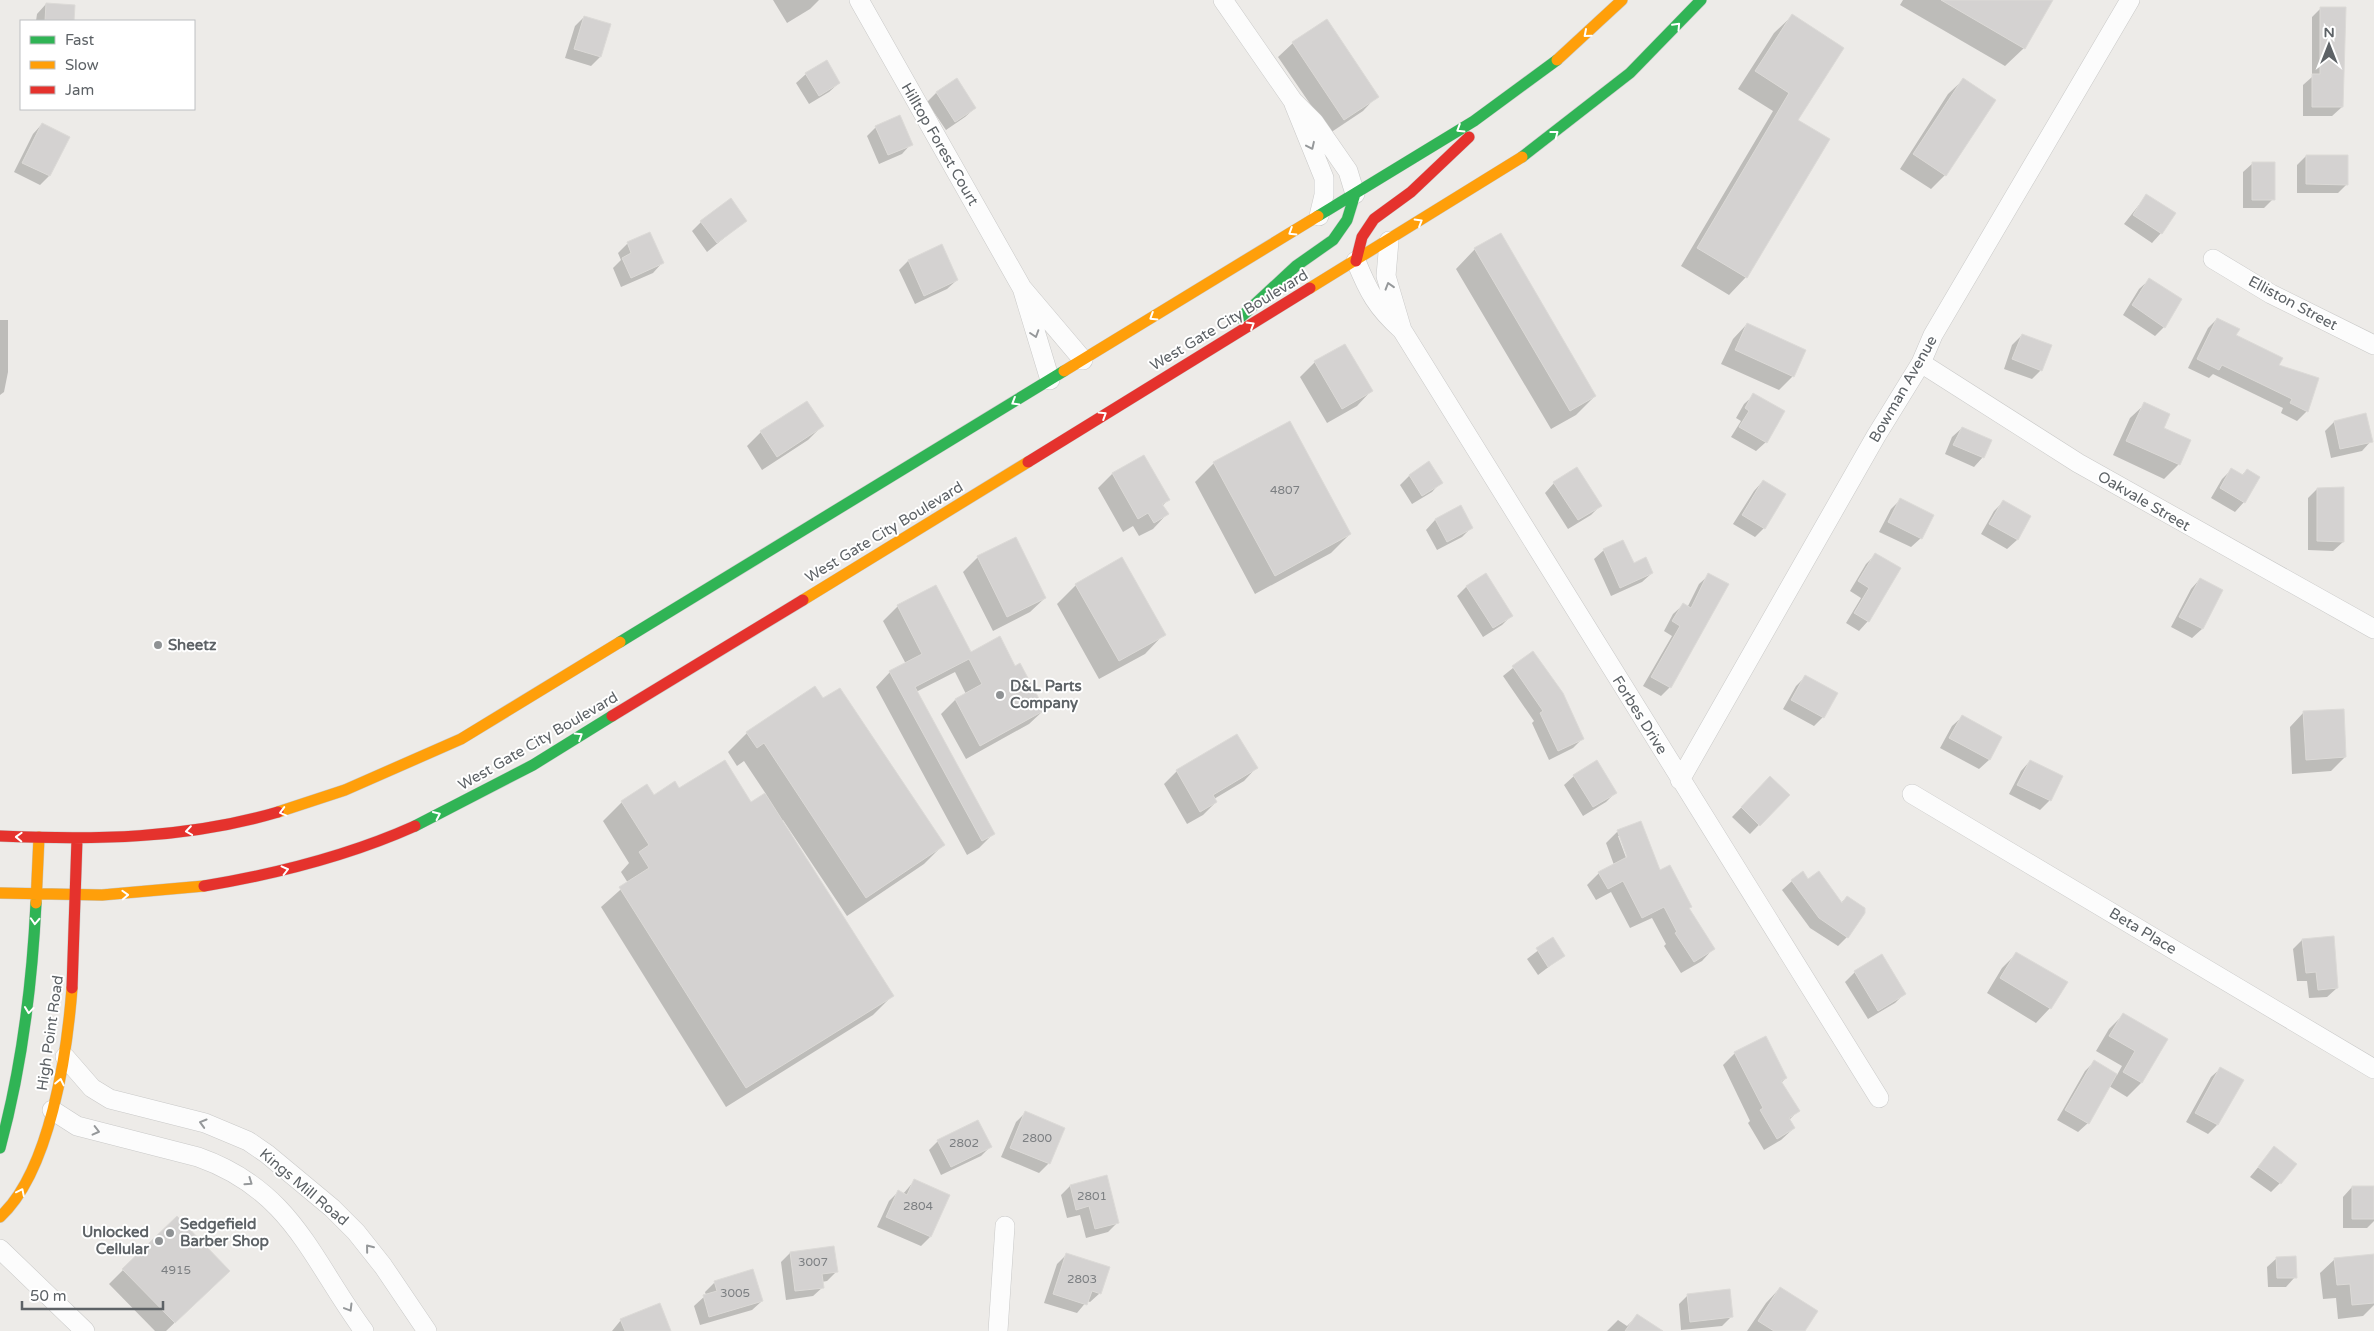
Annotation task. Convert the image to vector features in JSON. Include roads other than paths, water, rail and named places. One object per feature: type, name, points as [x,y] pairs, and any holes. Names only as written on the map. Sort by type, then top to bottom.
[{"type":"main road","points":[[0,836],[77,839],[144,837],[237,823],[328,798],[416,762],[508,712],[1474,121],[1515,92],[1577,42],[1622,0]]},
{"type":"main road","name":"West Gate City Boulevard","points":[[0,893],[76,896],[148,894],[249,879],[347,852],[395,834],[441,813],[533,764],[1505,169],[1549,138],[1630,72],[1701,0]]},
{"type":"main road","points":[[1356,261],[1362,236],[1374,219],[1423,182],[1515,92]]},
{"type":"main road","points":[[1194,360],[1296,266],[1337,235],[1347,220],[1355,194]]},
{"type":"main road","name":"High Point Road","points":[[0,1148],[24,1050],[29,1010],[39,838]]},
{"type":"main road","name":"High Point Road","points":[[0,1217],[14,1206],[35,1162],[49,1107],[65,1056],[74,974],[77,839]]},
{"type":"main road","points":[[24,1050],[29,1077]]},
{"type":"street","name":"Hilltop Forest Court","points":[[859,0],[1022,288],[1083,360]]},
{"type":"street","points":[[1223,0],[1293,101],[1314,122],[1348,170],[1355,194]]},
{"type":"street","name":"Bowman Avenue","points":[[1680,780],[1872,442],[1921,363],[1933,335],[2130,0]]},
{"type":"street","points":[[1293,101],[1324,178],[1324,195],[1319,216]]},
{"type":"street","name":"Forbes Drive","points":[[1389,241],[1386,276],[1402,330],[1879,1098]]},
{"type":"street","name":"Elliston Street","points":[[2213,259],[2271,294],[2374,345]]},
{"type":"street","name":"Forbes Drive","points":[[1356,261],[1365,285],[1383,313],[1402,330]]},
{"type":"street","name":"Hilltop Forest Court","points":[[1022,288],[1050,380]]},
{"type":"street","name":"Oakvale Street","points":[[1921,363],[2078,463],[2374,629]]},
{"type":"street","name":"Beta Place","points":[[1912,794],[2374,1068]]},
{"type":"street","name":"Kings Mill Road","points":[[65,1056],[100,1094],[110,1099],[213,1126],[248,1141],[267,1154],[332,1208],[356,1232],[383,1266],[427,1331]]},
{"type":"street","name":"Kings Mill Road","points":[[49,1107],[77,1126],[217,1163],[250,1182],[276,1204],[305,1239],[364,1331]]},
{"type":"street","points":[[998,1331],[1005,1226]]},
{"type":"street","points":[[0,1249],[86,1331]]},
{"type":"place","name":"Sheetz","points":[[158,645]]},
{"type":"place","name":"D&L Parts Company","points":[[1000,695]]},
{"type":"place","name":"Sedgefield Barber Shop","points":[[170,1233]]},
{"type":"place","name":"Unlocked Cellular","points":[[159,1241]]}]
